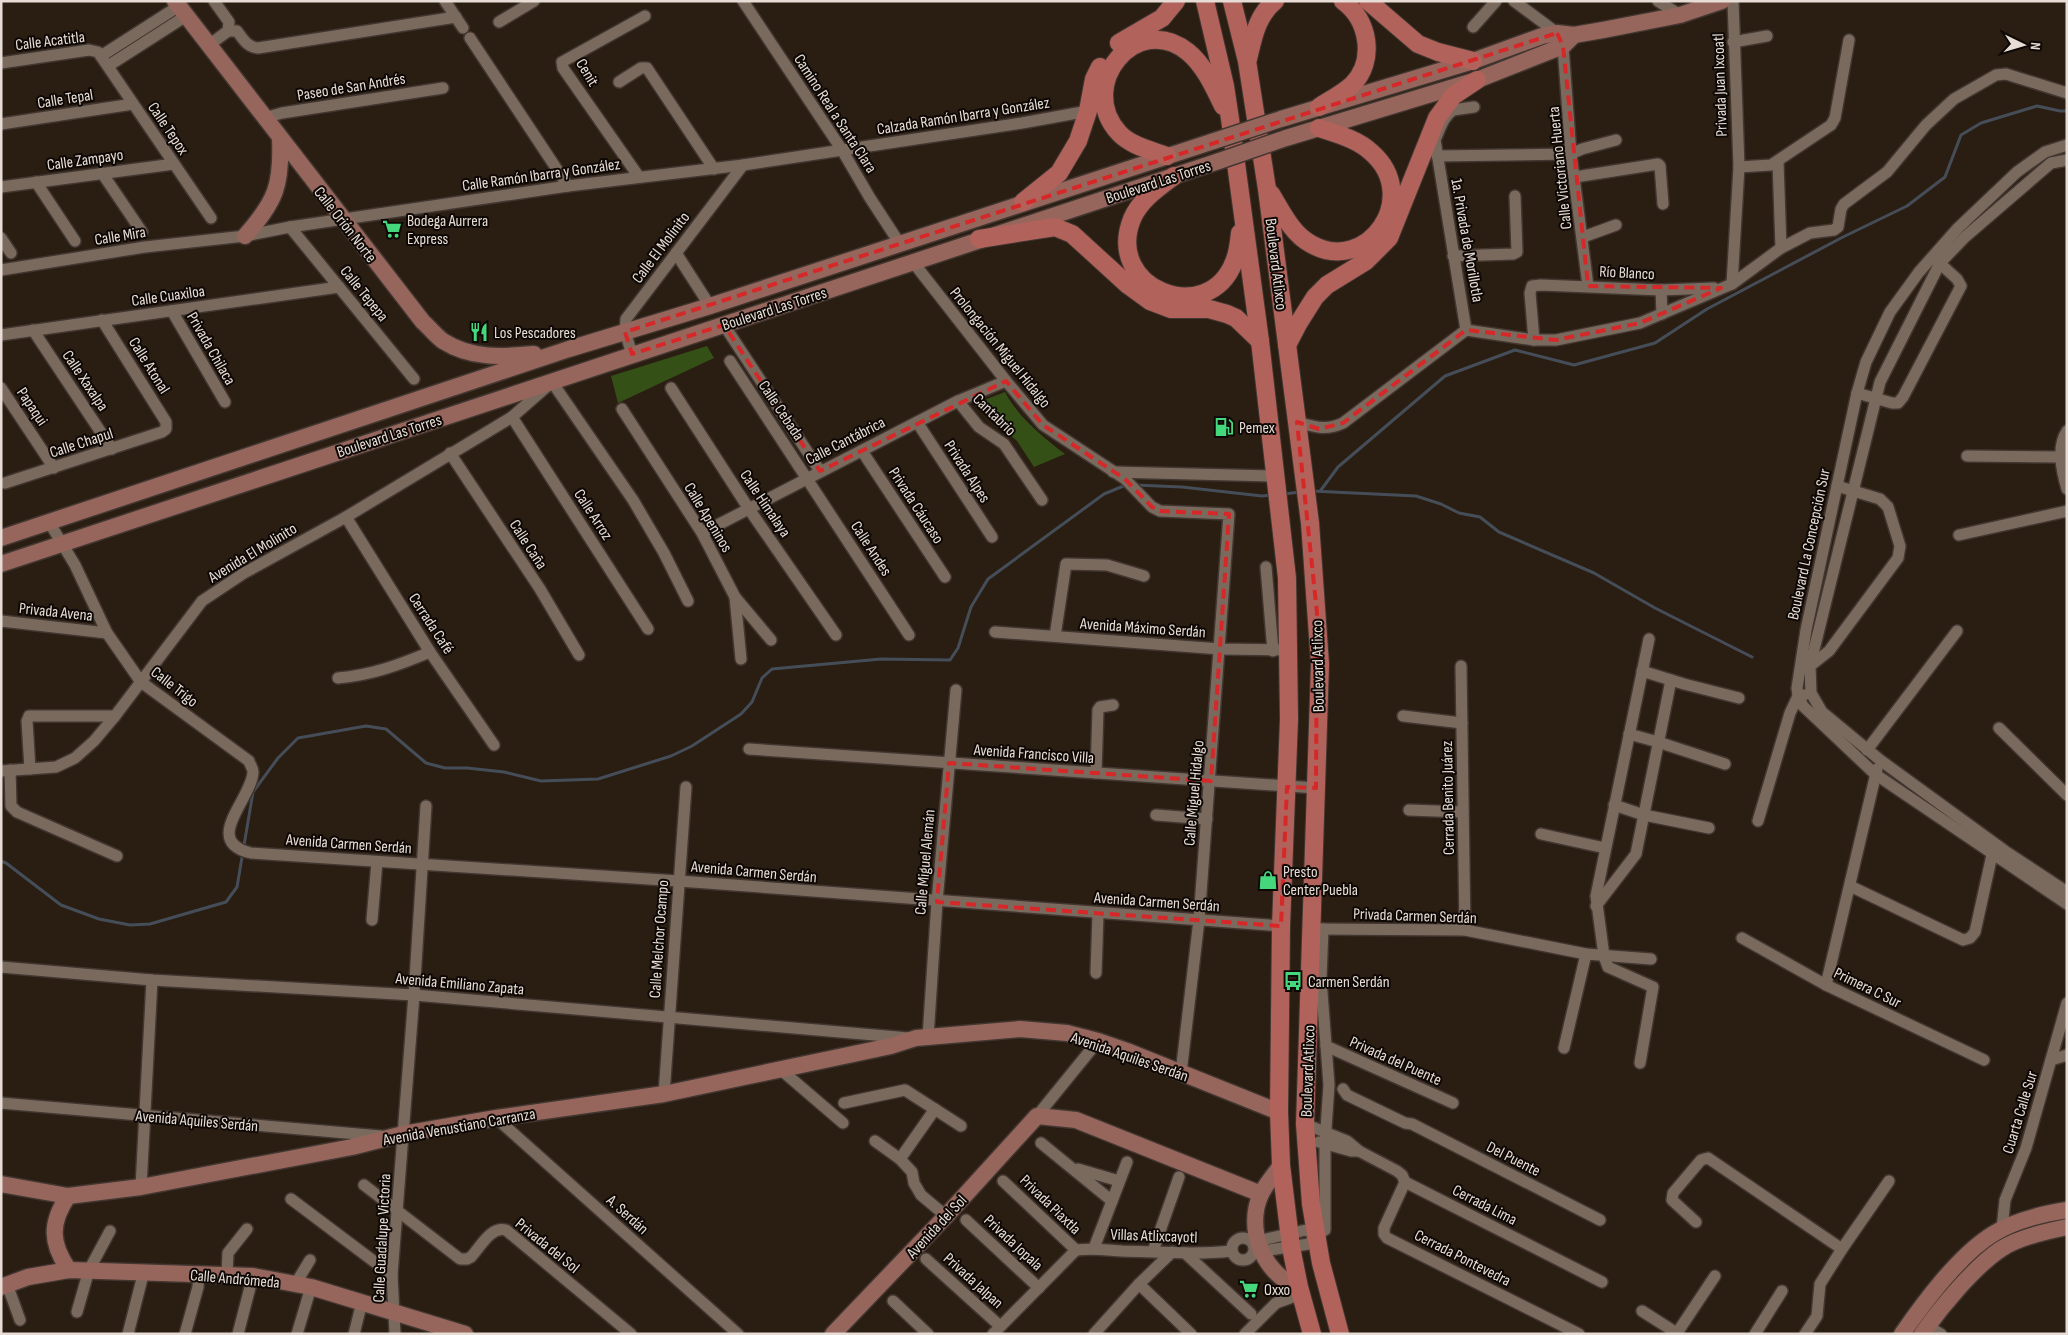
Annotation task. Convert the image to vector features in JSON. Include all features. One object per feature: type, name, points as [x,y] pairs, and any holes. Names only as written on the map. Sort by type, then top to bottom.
[{"type":"main road","points":[[1023,202],[1059,173],[1078,141],[1088,111],[1094,79],[1103,61],[1115,46],[1162,18],[1176,1]]},
{"type":"main road","name":"Boulevard Atlixco","points":[[1205,1],[1221,67],[1230,119],[1260,341],[1287,578],[1281,650],[1289,719],[1281,926],[1279,1112],[1281,1165],[1290,1240],[1300,1291],[1312,1334]]},
{"type":"main road","name":"Boulevard Atlixco","points":[[1232,1],[1247,62],[1267,189],[1310,523],[1320,664],[1316,788],[1318,929],[1305,1132],[1311,1204],[1316,1235],[1321,1263],[1340,1334]]},
{"type":"main road","points":[[1247,62],[1257,26],[1275,1]]},
{"type":"main road","points":[[1319,107],[1338,96],[1352,84],[1358,77],[1365,60],[1367,42],[1362,24],[1352,9],[1343,1]]},
{"type":"main road","points":[[1368,1],[1418,44],[1438,52],[1473,61]]},
{"type":"main road","points":[[1559,37],[1680,15],[1722,1]]},
{"type":"main road","name":"Calle Orión Norte","points":[[180,8],[423,322],[442,340],[465,352],[487,356],[507,357],[568,350]]},
{"type":"main road","name":"Boulevard Las Torres","points":[[1,538],[568,350],[710,306],[1281,119],[1559,37]]},
{"type":"main road","name":"Boulevard Las Torres","points":[[1,564],[1286,138],[1477,80],[1547,53],[1559,37]]},
{"type":"main road","points":[[1166,156],[1133,144],[1119,134],[1106,110],[1104,85],[1109,69],[1119,56],[1131,47],[1148,40],[1164,41],[1177,44],[1188,51],[1198,62],[1230,119]]},
{"type":"main road","points":[[1288,345],[1298,324],[1315,297],[1327,285],[1366,260],[1390,238],[1437,118],[1453,96],[1477,80]]},
{"type":"main road","points":[[1267,189],[1298,235],[1312,245],[1329,250],[1347,250],[1364,244],[1378,233],[1388,217],[1392,200],[1391,182],[1384,165],[1371,151],[1359,143],[1319,128]]},
{"type":"main road","points":[[245,236],[264,215],[276,193],[281,168],[280,138]]},
{"type":"main road","points":[[1174,176],[1153,191],[1142,204],[1132,218],[1128,234],[1128,251],[1134,267],[1144,280],[1158,291],[1175,296],[1193,296],[1210,290],[1224,278],[1234,263],[1243,215]]},
{"type":"main road","points":[[979,239],[1055,227],[1064,229],[1072,234],[1128,285],[1150,301],[1171,309],[1209,309],[1227,314],[1236,318],[1260,341]]},
{"type":"main road","name":"Avenida Aquiles Serdán","points":[[922,1038],[1020,1029],[1067,1033],[1098,1041],[1279,1112]]},
{"type":"main road","name":"Avenida Venustiano Carranza","points":[[1,1184],[68,1196],[141,1186],[496,1118],[664,1094],[922,1038]]},
{"type":"main road","points":[[1037,1116],[1076,1120],[1261,1194]]},
{"type":"main road","name":"Avenida del Sol","points":[[833,1334],[946,1216],[1037,1116]]},
{"type":"main road","points":[[1281,1165],[1261,1194],[1257,1209],[1256,1246],[1281,1280],[1300,1291]]},
{"type":"main road","points":[[68,1196],[59,1210],[55,1225],[55,1241],[60,1257],[69,1270]]},
{"type":"main road","points":[[1902,1334],[1958,1264],[1992,1235],[2002,1229],[2042,1214],[2067,1210]]},
{"type":"main road","points":[[1930,1331],[1972,1274],[2002,1248],[2044,1231],[2067,1227]]},
{"type":"main road","name":"Calle Andrómeda","points":[[4,1285],[28,1277],[69,1270],[253,1276],[304,1285],[464,1334]]},
{"type":"street","points":[[214,1],[231,28],[252,48],[456,17]]},
{"type":"street","points":[[445,1],[463,28]]},
{"type":"street","points":[[499,22],[534,1]]},
{"type":"street","name":"Camino Real a Santa Clara","points":[[743,1],[842,150],[900,244]]},
{"type":"street","points":[[1473,27],[1496,1]]},
{"type":"street","points":[[1514,1],[1559,37]]},
{"type":"street","points":[[1658,1],[1680,15]]},
{"type":"street","name":"Privada Juan Ixcoatl","points":[[1732,1],[1739,167],[1732,284]]},
{"type":"street","points":[[101,56],[180,8]]},
{"type":"street","points":[[108,66],[180,8]]},
{"type":"street","name":"Cenit","points":[[638,177],[563,68],[562,62],[644,16]]},
{"type":"street","points":[[208,45],[231,28]]},
{"type":"street","points":[[1733,42],[1767,36]]},
{"type":"street","name":"Calle Victoriano Huerta","points":[[1559,37],[1571,154],[1588,286]]},
{"type":"street","points":[[470,38],[568,186]]},
{"type":"street","points":[[1739,167],[1771,165],[1778,162],[1802,142],[1831,125],[1835,118],[1849,40]]},
{"type":"street","name":"Calle Acatitla","points":[[1,63],[89,50],[98,52],[101,56]]},
{"type":"street","name":"Calle Tepox","points":[[101,56],[211,218]]},
{"type":"street","points":[[619,82],[640,68],[647,68],[714,169]]},
{"type":"street","points":[[1297,422],[1318,429],[1332,428],[1343,423],[1466,330],[1534,340],[1556,340],[1640,323],[1732,284],[1781,248],[1810,233],[1834,230],[1838,227],[1841,208],[1844,204],[1887,172],[1926,125],[1954,99],[1996,75],[2014,75],[2067,93]]},
{"type":"street","name":"Paseo de San Andrés","points":[[264,118],[282,113],[443,88]]},
{"type":"street","name":"Calle Tepal","points":[[1,124],[133,104]]},
{"type":"street","name":"1a. Privada de Morillotla","points":[[1466,330],[1435,140],[1441,124],[1450,112],[1474,107]]},
{"type":"street","name":"Calzada Ramón Ibarra y González","points":[[842,150],[1022,123],[1088,111]]},
{"type":"street","points":[[1437,156],[1571,154],[1582,149],[1616,140]]},
{"type":"street","name":"Boulevard La Concepción Sur","points":[[1758,821],[1790,713],[1798,696],[1797,688],[1806,630],[1857,393],[1866,362],[1890,312],[1936,260],[1958,228],[2017,172],[2045,152],[2067,145]]},
{"type":"street","name":"Calle Ramón Ibarra y González","points":[[245,236],[290,227],[568,186],[714,169],[842,150]]},
{"type":"street","name":"Boulevard La Concepción Sur","points":[[1810,693],[1810,666],[1855,490],[1880,382],[1936,260],[2051,164],[2067,160]]},
{"type":"street","points":[[1778,162],[1781,248]]},
{"type":"street","name":"Calle Zampayo","points":[[1,187],[174,164]]},
{"type":"street","points":[[1575,177],[1658,164],[1660,166],[1663,204]]},
{"type":"street","name":"Calle El Molinito","points":[[626,332],[626,319],[744,165]]},
{"type":"street","points":[[102,173],[142,232]]},
{"type":"street","points":[[36,182],[75,241]]},
{"type":"street","points":[[1453,256],[1512,254],[1517,252],[1515,196]]},
{"type":"street","points":[[1583,237],[1616,225]]},
{"type":"street","name":"Calle Tepepa","points":[[290,227],[414,379]]},
{"type":"street","name":"Calle Mira","points":[[1,270],[146,247],[245,236]]},
{"type":"street","points":[[1,238],[11,253]]},
{"type":"street","points":[[676,253],[710,306]]},
{"type":"street","points":[[1857,393],[1898,403],[1903,397],[1961,286],[1957,279],[1936,260]]},
{"type":"street","name":"Prolongación Miguel Hidalgo","points":[[913,262],[1043,425],[1125,479],[1143,499],[1160,511],[1229,514]]},
{"type":"street","name":"Río Blanco","points":[[1534,340],[1530,293],[1532,286],[1588,286],[1661,290],[1721,288]]},
{"type":"street","name":"Calle Cuaxiloa","points":[[1,335],[339,287]]},
{"type":"street","points":[[1661,290],[1662,314]]},
{"type":"street","name":"Privada Chilaca","points":[[172,311],[225,402]]},
{"type":"street","name":"Calle Atonal","points":[[102,320],[166,422],[166,429]]},
{"type":"street","points":[[724,324],[820,472]]},
{"type":"street","name":"Calle Xaxalpa","points":[[33,330],[112,449]]},
{"type":"street","points":[[626,332],[632,354]]},
{"type":"street","name":"Calle Cebada","points":[[730,360],[807,478]]},
{"type":"street","name":"Calle Cantábrica","points":[[702,533],[958,401],[1006,381]]},
{"type":"street","points":[[552,382],[633,500],[664,553],[688,602]]},
{"type":"street","name":"Avenida El Molinito","points":[[15,770],[56,767],[75,758],[94,741],[202,601],[244,573],[346,517],[512,417],[552,382]]},
{"type":"street","name":"Papaqui","points":[[1,388],[54,468]]},
{"type":"street","name":"Calle Himalaya","points":[[671,388],[749,509],[836,635]]},
{"type":"street","name":"Cantabrio","points":[[958,401],[979,427],[1004,444],[1042,500]]},
{"type":"street","name":"Calle Apeninos","points":[[622,409],[702,533],[735,597],[771,640]]},
{"type":"street","name":"Calle Arroz","points":[[512,417],[648,629]]},
{"type":"street","name":"Privada Alpes","points":[[917,422],[992,537]]},
{"type":"street","name":"Calle Chapul","points":[[4,483],[112,449],[166,429]]},
{"type":"street","points":[[2067,431],[2062,441],[2061,457],[2062,474],[2067,490]]},
{"type":"street","name":"Privada Cáucaso","points":[[862,451],[945,577]]},
{"type":"street","name":"Calle Caña","points":[[450,453],[540,589],[579,655]]},
{"type":"street","points":[[1967,456],[2061,457]]},
{"type":"street","points":[[1113,472],[1276,479]]},
{"type":"street","name":"Calle Andes","points":[[807,478],[909,635]]},
{"type":"street","points":[[1810,666],[1829,651],[1898,558],[1900,546],[1888,507],[1880,499],[1837,486]]},
{"type":"street","points":[[1959,535],[2067,511]]},
{"type":"street","name":"Calle Miguel Hidalgo","points":[[1181,1073],[1199,920],[1211,781],[1229,514]]},
{"type":"street","name":"Cerrada Café","points":[[346,517],[430,652],[494,745]]},
{"type":"street","name":"Calle Trigo","points":[[49,522],[63,544],[107,633],[141,682],[249,761],[253,770],[251,782],[232,820],[230,838]]},
{"type":"street","points":[[1055,636],[1066,564],[1107,565],[1144,576]]},
{"type":"street","points":[[1266,567],[1281,650]]},
{"type":"street","points":[[735,597],[741,659]]},
{"type":"street","name":"Privada Avena","points":[[1,621],[107,633]]},
{"type":"street","points":[[1867,750],[1958,631]]},
{"type":"street","name":"Avenida Máximo Serdán","points":[[995,632],[1220,649],[1281,650]]},
{"type":"street","points":[[1640,1063],[1653,987],[1610,969],[1604,956],[1596,896],[1649,639]]},
{"type":"street","points":[[338,678],[364,676],[393,668],[430,652]]},
{"type":"street","name":"Cerrada Benito Juárez","points":[[1461,666],[1465,930]]},
{"type":"street","points":[[1642,671],[1739,698]]},
{"type":"street","points":[[1596,906],[1636,854],[1670,680]]},
{"type":"street","name":"Calle Miguel Alemán","points":[[922,1038],[937,902],[956,690]]},
{"type":"street","points":[[2067,892],[1999,855],[1822,712],[1810,693],[1798,696],[1804,706],[1875,774],[1999,855],[2067,904]]},
{"type":"street","points":[[1096,774],[1098,710],[1100,707],[1113,705]]},
{"type":"street","points":[[115,716],[29,716],[15,770],[11,808],[117,856]]},
{"type":"street","points":[[1403,716],[1462,723]]},
{"type":"street","points":[[1999,728],[2067,795]]},
{"type":"street","points":[[1629,734],[1725,764]]},
{"type":"street","name":"Avenida Francisco Villa","points":[[749,749],[1316,788]]},
{"type":"street","points":[[1826,985],[1875,774],[1880,760]]},
{"type":"street","name":"Calle Melchor Ocampo","points":[[664,1094],[686,787]]},
{"type":"street","points":[[1614,805],[1644,814],[1709,828]]},
{"type":"street","name":"Calle Guadalupe Victoria","points":[[395,1334],[392,1275],[397,1211],[398,1136],[414,995],[426,806]]},
{"type":"street","points":[[1409,810],[1463,812]]},
{"type":"street","points":[[1156,815],[1207,820]]},
{"type":"street","points":[[1541,834],[1605,848]]},
{"type":"street","name":"Avenida Carmen Serdán","points":[[230,838],[233,845],[239,850],[251,853],[679,881],[937,902],[1281,926]]},
{"type":"street","points":[[1850,886],[1963,940],[1970,938],[1974,932],[1999,855]]},
{"type":"street","points":[[372,920],[377,862]]},
{"type":"street","points":[[1096,973],[1098,914]]},
{"type":"street","name":"Privada Carmen Serdán","points":[[1318,929],[1465,930],[1586,954],[1651,959]]},
{"type":"street","name":"Primera C Sur","points":[[1742,938],[1826,985],[1984,1060]]},
{"type":"street","points":[[1256,1246],[1250,1258],[1242,1261],[1235,1258],[1232,1251],[1234,1244],[1239,1239],[1246,1238],[1256,1246],[1290,1240],[1306,1230],[1316,1235],[1322,1232],[1325,1227],[1325,1138],[1329,1085],[1317,951]]},
{"type":"street","points":[[1564,1048],[1586,954]]},
{"type":"street","name":"Avenida Emiliano Zapata","points":[[1,967],[152,980],[414,995],[922,1038]]},
{"type":"street","points":[[141,1186],[152,980]]},
{"type":"street","name":"Cuarta Calle Sur","points":[[2002,1229],[2006,1200],[2026,1148],[2067,1003]]},
{"type":"street","name":"Avenida del Sol","points":[[1037,1116],[1098,1041]]},
{"type":"street","name":"Privada del Puente","points":[[1326,1046],[1453,1102]]},
{"type":"street","points":[[2051,1060],[2067,1055]]},
{"type":"street","points":[[780,1069],[843,1123]]},
{"type":"street","name":"Del Puente","points":[[1329,1085],[1350,1089],[1408,1117],[1412,1124],[1600,1220]]},
{"type":"street","points":[[844,1103],[906,1090],[961,1126]]},
{"type":"street","name":"Avenida Aquiles Serdán","points":[[1,1103],[398,1136]]},
{"type":"street","points":[[900,1159],[935,1109]]},
{"type":"street","name":"A. Serdán","points":[[496,1118],[738,1334]]},
{"type":"street","name":"Cerrada Lima","points":[[1305,1132],[1325,1138],[1347,1141],[1359,1151],[1397,1170],[1405,1182],[1602,1282]]},
{"type":"street","name":"Cerrada Lima","points":[[1305,1132],[1325,1138]]},
{"type":"street","points":[[875,1141],[900,1159],[912,1172],[914,1183],[921,1195],[946,1216]]},
{"type":"street","points":[[1041,1143],[1112,1201]]},
{"type":"street","points":[[1696,1222],[1672,1200],[1673,1193],[1701,1160],[1708,1158],[1842,1250]]},
{"type":"street","points":[[1094,1248],[1127,1162]]},
{"type":"street","points":[[1073,1168],[1119,1181]]},
{"type":"street","points":[[1153,1251],[1179,1177]]},
{"type":"street","name":"Privada Piaxtla","points":[[1003,1181],[1076,1250]]},
{"type":"street","points":[[1805,1334],[1818,1316],[1820,1284],[1889,1181]]},
{"type":"street","name":"Cerrada Pontevedra","points":[[1405,1182],[1384,1228],[1384,1234],[1387,1238],[1579,1334]]},
{"type":"street","points":[[364,1185],[397,1211]]},
{"type":"street","points":[[291,1199],[392,1275]]},
{"type":"street","name":"Privada del Sol","points":[[397,1211],[460,1259],[472,1257],[494,1230],[500,1228],[506,1230],[631,1334]]},
{"type":"street","name":"Privada Jopala","points":[[966,1220],[1039,1288]]},
{"type":"street","points":[[226,1274],[228,1253],[247,1229]]},
{"type":"street","points":[[77,1312],[89,1270],[110,1231]]},
{"type":"street","name":"Villas Atlixcayotl","points":[[1076,1250],[1094,1248],[1185,1253],[1232,1251]]},
{"type":"street","points":[[997,1330],[1076,1250]]},
{"type":"street","points":[[1110,1334],[1098,1330],[1139,1284],[1172,1252]]},
{"type":"street","points":[[1185,1253],[1251,1314]]},
{"type":"street","name":"Privada Jalpan","points":[[926,1259],[997,1330]]},
{"type":"street","points":[[297,1334],[304,1285],[310,1260]]},
{"type":"street","points":[[128,1334],[144,1271]]},
{"type":"street","points":[[186,1334],[198,1287],[199,1274]]},
{"type":"street","points":[[238,1334],[253,1276]]},
{"type":"street","points":[[1642,1311],[1677,1333],[1714,1276]]},
{"type":"street","points":[[1139,1284],[1191,1334]]},
{"type":"street","points":[[4,1285],[20,1320]]},
{"type":"street","points":[[1245,1334],[1276,1304],[1300,1291]]},
{"type":"street","points":[[1754,1334],[1782,1291]]},
{"type":"street","points":[[893,1301],[928,1334]]},
{"type":"street","points":[[354,1334],[362,1302]]},
{"type":"highlighted area","points":[[1557,33],[1563,46],[1588,286],[1721,288],[1640,323],[1556,340],[1466,330],[1343,423],[1319,429],[1297,422],[1317,613],[1318,747],[1316,788],[1287,787],[1281,926],[937,902],[949,763],[1211,781],[1229,514],[1160,511],[1152,507],[1125,479],[1043,425],[1006,381],[820,471],[724,325],[632,354],[625,332]]},
{"type":"green space","points":[[707,346],[714,358],[618,403],[611,376]]},
{"type":"green space","points":[[1005,392],[1024,418],[1065,454],[1034,467],[1017,441],[974,404]]},
{"type":"waterway","points":[[1321,490],[1338,467],[1445,376],[1515,350],[1574,365],[1655,343],[1707,309],[1843,237],[1907,206],[1945,177],[1961,135],[1981,123],[2037,106],[2067,111]]},
{"type":"waterway","points":[[1,861],[61,905],[99,919],[130,925],[150,924],[226,902],[237,887],[253,792],[278,758],[298,738],[366,726],[386,729],[426,763],[445,768],[504,772],[541,781],[598,779],[671,756],[692,746],[741,714],[752,702],[762,678],[772,669],[881,659],[950,660],[958,648],[971,607],[988,579],[1104,494],[1126,485]]},
{"type":"waterway","points":[[1135,485],[1182,487],[1262,496],[1273,495]]},
{"type":"waterway","points":[[1312,491],[1416,496],[1441,504],[1459,513],[1480,517],[1499,532],[1594,573],[1655,608],[1752,657]]},
{"type":"waterway","points":[[1284,494],[1300,492]]},
{"type":"place","name":"Bodega Aurrera Express","points":[[392,229]]},
{"type":"place","name":"Los Pescadores","points":[[479,332]]},
{"type":"place","name":"Pemex","points":[[1224,427]]},
{"type":"place","name":"Presto Center Puebla","points":[[1268,880]]},
{"type":"place","name":"Carmen Serdán","points":[[1293,981]]},
{"type":"place","name":"Oxxo","points":[[1249,1289]]}]
